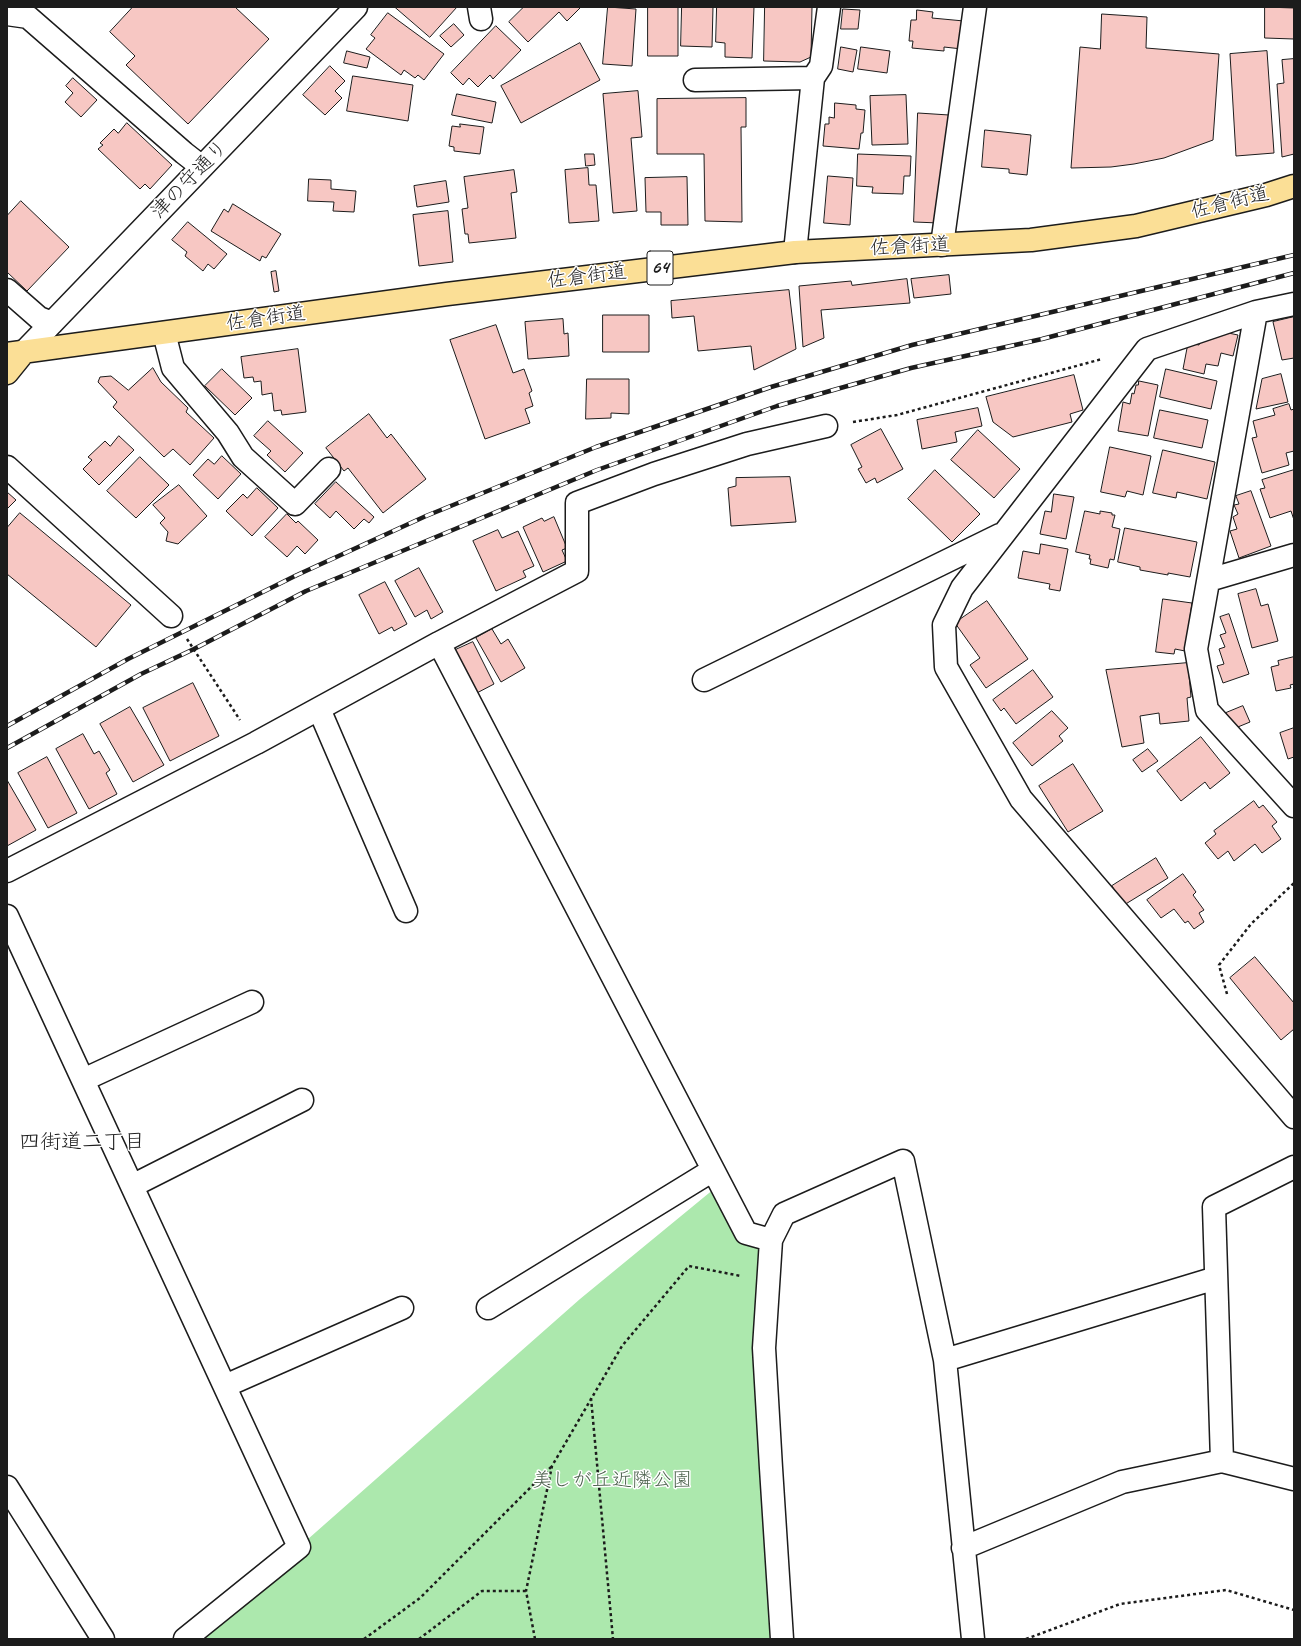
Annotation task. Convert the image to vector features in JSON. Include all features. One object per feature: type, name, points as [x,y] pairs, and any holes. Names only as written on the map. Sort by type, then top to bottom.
[{"type":"main road","name":"佐倉街道","points":[[16,353],[447,294],[795,252],[1031,240],[1136,226],[1266,195],[1294,186]]},
{"type":"main road","points":[[7,373],[16,353]]},
{"type":"street","name":"津の守通り","points":[[16,353],[52,323],[356,7]]},
{"type":"street","points":[[795,252],[813,78],[821,66],[829,7]]},
{"type":"street","points":[[942,245],[975,7]]},
{"type":"street","points":[[7,14],[28,17],[202,167]]},
{"type":"street","points":[[695,80],[813,78]]},
{"type":"street","points":[[7,290],[39,318],[52,323]]},
{"type":"street","points":[[1294,304],[1256,312],[1147,349],[962,588],[944,625],[946,666],[1021,799],[1294,1117]]},
{"type":"street","points":[[1256,312],[1196,649],[1207,710],[1294,806]]},
{"type":"street","points":[[164,333],[173,368],[228,433],[244,458],[295,504],[328,470]]},
{"type":"street","points":[[7,870],[256,743],[439,643],[577,571],[576,503],[654,474],[747,444],[826,426]]},
{"type":"street","points":[[7,467],[171,616]]},
{"type":"street","points":[[704,680],[1005,532]]},
{"type":"street","points":[[1209,580],[1294,554]]},
{"type":"street","points":[[439,643],[746,1233],[771,1240]]},
{"type":"street","points":[[319,709],[406,911]]},
{"type":"street","points":[[7,916],[300,1547],[185,1639]]},
{"type":"street","points":[[83,1080],[252,1002]]},
{"type":"street","points":[[132,1186],[302,1100]]},
{"type":"street","points":[[782,1639],[770,1468],[764,1348],[771,1240],[784,1214],[903,1161],[945,1360],[973,1639]]},
{"type":"street","points":[[1222,1461],[1214,1207],[1294,1167]]},
{"type":"street","points":[[488,1308],[713,1170]]},
{"type":"street","points":[[945,1360],[1216,1278]]},
{"type":"street","points":[[225,1386],[402,1308]]},
{"type":"street","points":[[963,1548],[1122,1482],[1222,1461],[1294,1479]]},
{"type":"street","points":[[7,1487],[103,1639]]},
{"type":"path","points":[[826,426],[897,415],[1104,359]]},
{"type":"path","points":[[171,616],[183,631],[256,743]]},
{"type":"path","points":[[1224,1035],[1231,1016],[1231,1006],[1219,965],[1251,924],[1294,883]]},
{"type":"path","points":[[364,1639],[420,1598],[552,1466],[622,1346],[689,1266],[769,1282]]},
{"type":"path","points":[[591,1398],[613,1639]]},
{"type":"path","points":[[535,1639],[526,1591],[552,1466]]},
{"type":"path","points":[[1026,1639],[1120,1604],[1226,1590],[1294,1610]]},
{"type":"path","points":[[419,1639],[482,1591],[526,1591]]},
{"type":"green space","name":"美しが丘近隣公園","points":[[720,1184],[746,1233],[771,1240],[782,1639],[185,1639],[299,1547],[580,1299]]},
{"type":"building","points":[[133,7],[235,7],[269,39],[188,124],[126,65],[135,56],[110,32]]},
{"type":"building","points":[[395,7],[457,7],[430,37]]},
{"type":"building","points":[[524,7],[581,7],[567,21],[559,12],[528,42],[509,22]]},
{"type":"building","points":[[608,7],[636,9],[632,66],[603,64]]},
{"type":"building","points":[[648,7],[678,7],[678,56],[648,56]]},
{"type":"building","points":[[682,7],[713,7],[712,47],[681,46]]},
{"type":"building","points":[[717,7],[754,7],[752,58],[725,57],[725,43],[716,42]]},
{"type":"building","points":[[765,7],[812,7],[811,57],[800,62],[764,61]]},
{"type":"building","points":[[1265,7],[1294,8],[1294,39],[1265,38]]},
{"type":"building","points":[[843,9],[860,10],[858,29],[841,29]]},
{"type":"building","points":[[917,10],[933,12],[932,18],[964,21],[962,49],[944,47],[944,51],[912,48],[913,41],[909,41],[911,20],[916,20]]},
{"type":"building","points":[[388,13],[444,54],[424,80],[418,75],[415,78],[404,70],[401,75],[366,49],[375,38],[371,35]]},
{"type":"building","points":[[1102,14],[1147,17],[1146,48],[1219,54],[1213,140],[1164,158],[1134,164],[1111,167],[1071,168],[1080,47],[1100,49]]},
{"type":"building","points":[[454,24],[464,35],[451,47],[440,36]]},
{"type":"building","points":[[496,26],[521,50],[493,79],[490,75],[478,87],[469,78],[463,85],[451,73]]},
{"type":"building","points":[[580,43],[600,80],[521,123],[501,86]]},
{"type":"building","points":[[841,47],[857,50],[853,72],[838,69]]},
{"type":"building","points":[[861,47],[890,51],[887,73],[858,69]]},
{"type":"building","points":[[347,51],[370,57],[367,68],[344,63]]},
{"type":"building","points":[[1267,51],[1274,153],[1236,156],[1230,54]]},
{"type":"building","points":[[1294,59],[1294,154],[1282,157],[1277,84],[1284,83],[1282,60]]},
{"type":"building","points":[[330,66],[345,81],[335,91],[342,98],[325,115],[303,95]]},
{"type":"building","points":[[353,76],[413,85],[408,121],[347,111]]},
{"type":"building","points":[[73,78],[97,100],[81,117],[65,102],[73,93],[66,86]]},
{"type":"building","points":[[638,91],[642,137],[631,138],[637,211],[613,213],[603,94]]},
{"type":"building","points":[[457,94],[496,102],[492,123],[452,115]]},
{"type":"building","points":[[906,95],[908,144],[872,145],[870,96]]},
{"type":"building","points":[[746,98],[746,127],[741,127],[742,222],[705,221],[704,154],[657,154],[657,99]]},
{"type":"building","points":[[835,103],[856,105],[856,109],[865,110],[863,133],[861,133],[859,149],[823,146],[825,124],[829,124],[829,117],[834,118]]},
{"type":"building","points":[[918,113],[949,115],[939,223],[914,222]]},
{"type":"building","points":[[127,123],[172,165],[150,189],[145,184],[140,189],[98,149],[103,145],[100,143],[114,129],[118,133]]},
{"type":"building","points":[[460,124],[484,127],[480,154],[454,151],[454,147],[449,146],[452,126],[460,127]]},
{"type":"building","points":[[985,130],[1031,135],[1027,175],[1009,173],[1009,169],[982,167]]},
{"type":"building","points":[[585,154],[594,154],[595,165],[586,166]]},
{"type":"building","points":[[858,154],[911,156],[910,176],[904,176],[903,194],[872,193],[873,187],[857,186]]},
{"type":"building","points":[[588,168],[589,185],[596,185],[599,221],[569,223],[565,170]]},
{"type":"building","points":[[514,170],[517,192],[511,193],[516,238],[469,243],[468,234],[465,234],[462,209],[468,208],[464,177]]},
{"type":"building","points":[[828,176],[853,178],[850,225],[824,223]]},
{"type":"building","points":[[687,177],[688,225],[661,225],[661,212],[646,212],[645,178]]},
{"type":"building","points":[[309,179],[331,180],[331,189],[356,191],[354,212],[333,211],[334,202],[308,201]]},
{"type":"building","points":[[446,181],[449,202],[417,207],[414,186]]},
{"type":"building","points":[[21,201],[69,247],[27,291],[7,272],[7,216]]},
{"type":"building","points":[[233,204],[281,234],[266,258],[262,256],[260,261],[211,231],[224,209],[228,212]]},
{"type":"building","points":[[448,211],[453,262],[419,266],[413,215]]},
{"type":"building","points":[[188,222],[227,254],[214,269],[208,264],[203,271],[185,256],[187,252],[172,240]]},
{"type":"building","points":[[276,271],[279,291],[274,292],[271,272]]},
{"type":"building","points":[[949,275],[951,294],[914,298],[911,279]]},
{"type":"building","points":[[907,279],[910,303],[821,310],[824,338],[803,347],[799,286],[851,281],[852,285]]},
{"type":"building","points":[[789,290],[796,349],[754,370],[751,346],[698,351],[694,316],[672,318],[671,301]]},
{"type":"building","points":[[603,315],[649,315],[649,352],[603,352]]},
{"type":"building","points":[[1294,317],[1294,358],[1282,360],[1273,322]]},
{"type":"building","points":[[563,319],[564,334],[568,333],[569,356],[528,359],[525,322]]},
{"type":"building","points":[[496,325],[513,373],[524,369],[532,391],[529,393],[533,406],[525,409],[530,423],[485,439],[450,340]]},
{"type":"building","points":[[1214,330],[1238,335],[1233,356],[1221,353],[1218,366],[1206,364],[1204,374],[1183,369],[1188,343],[1199,345],[1201,336]]},
{"type":"building","points":[[298,349],[306,412],[282,415],[281,410],[274,411],[272,393],[262,395],[261,381],[254,382],[253,377],[244,378],[241,357]]},
{"type":"building","points":[[153,368],[161,382],[188,408],[186,412],[214,438],[190,465],[173,449],[164,457],[113,407],[117,402],[98,382],[100,377],[111,376],[128,390]]},
{"type":"building","points":[[222,369],[252,398],[235,415],[205,386]]},
{"type":"building","points":[[1166,369],[1217,381],[1211,409],[1160,397]]},
{"type":"building","points":[[1281,374],[1288,402],[1256,409],[1262,379]]},
{"type":"building","points":[[1074,375],[1083,410],[1070,414],[1072,422],[1013,437],[993,422],[986,397]]},
{"type":"building","points":[[587,379],[629,379],[629,414],[611,413],[611,418],[586,419]]},
{"type":"building","points":[[1139,381],[1158,385],[1148,436],[1118,431],[1123,402],[1130,404],[1132,393],[1134,394],[1136,385],[1138,385]]},
{"type":"building","points":[[1289,404],[1291,410],[1294,409],[1294,451],[1286,453],[1289,465],[1262,473],[1252,438],[1257,437],[1253,421],[1275,415],[1273,409]]},
{"type":"building","points":[[978,408],[982,426],[955,432],[957,442],[922,449],[917,420]]},
{"type":"building","points":[[1160,410],[1208,420],[1202,448],[1154,438]]},
{"type":"building","points":[[369,414],[387,438],[391,434],[426,479],[383,513],[348,468],[344,471],[326,448]]},
{"type":"building","points":[[268,421],[303,453],[285,472],[267,455],[271,451],[254,436]]},
{"type":"building","points":[[881,429],[903,469],[877,483],[875,478],[866,483],[858,469],[862,467],[851,445]]},
{"type":"building","points":[[978,430],[1020,469],[994,498],[951,460]]},
{"type":"building","points":[[119,436],[134,450],[99,485],[83,469],[92,460],[88,457],[105,441],[110,446]]},
{"type":"building","points":[[1110,447],[1151,456],[1143,495],[1127,491],[1125,497],[1101,492]]},
{"type":"building","points":[[1163,450],[1215,462],[1207,499],[1177,492],[1176,498],[1153,493]]},
{"type":"building","points":[[222,456],[241,474],[218,499],[193,475],[208,459],[214,464]]},
{"type":"building","points":[[140,457],[169,485],[136,518],[107,491]]},
{"type":"building","points":[[935,470],[980,514],[952,542],[908,499]]},
{"type":"building","points":[[1294,470],[1294,520],[1291,511],[1270,518],[1260,489],[1265,488],[1262,480]]},
{"type":"building","points":[[790,477],[796,522],[731,526],[728,488],[736,486],[736,478]]},
{"type":"building","points":[[336,482],[374,517],[369,523],[364,519],[354,529],[336,511],[330,518],[315,504]]},
{"type":"building","points":[[179,485],[207,516],[178,544],[166,541],[168,532],[160,523],[165,518],[153,505]]},
{"type":"building","points":[[257,488],[278,508],[252,536],[226,511],[243,494],[247,498]]},
{"type":"building","points":[[1251,491],[1271,546],[1239,558],[1230,531],[1237,529],[1233,517],[1238,514],[1234,505],[1239,504],[1236,496]]},
{"type":"building","points":[[7,492],[16,500],[7,509]]},
{"type":"building","points":[[1054,494],[1074,497],[1066,539],[1040,534],[1045,511],[1051,512]]},
{"type":"building","points":[[1085,511],[1100,514],[1100,511],[1115,515],[1112,527],[1120,529],[1114,560],[1110,559],[1108,568],[1090,564],[1090,555],[1076,552]]},
{"type":"building","points":[[20,513],[131,605],[96,647],[7,574],[7,528]]},
{"type":"building","points":[[287,514],[296,523],[298,521],[318,540],[305,554],[297,546],[287,557],[265,537]]},
{"type":"building","points":[[554,517],[567,548],[562,550],[567,561],[543,572],[523,527],[542,518],[544,521]]},
{"type":"building","points":[[1125,528],[1197,542],[1190,577],[1140,570],[1140,567],[1118,562]]},
{"type":"building","points":[[498,530],[502,538],[518,531],[534,566],[523,571],[526,577],[496,591],[473,541]]},
{"type":"building","points":[[1041,544],[1068,549],[1060,591],[1049,589],[1050,584],[1018,578],[1023,551],[1039,554]]},
{"type":"building","points":[[419,568],[443,612],[431,619],[427,610],[415,617],[395,581]]},
{"type":"building","points":[[385,582],[407,624],[394,631],[392,627],[379,634],[359,595]]},
{"type":"building","points":[[1256,589],[1261,606],[1268,604],[1278,641],[1252,648],[1238,594]]},
{"type":"building","points":[[1163,599],[1192,603],[1185,651],[1175,649],[1174,654],[1156,652]]},
{"type":"building","points":[[987,601],[1028,659],[986,688],[970,665],[980,658],[955,623]]},
{"type":"building","points":[[1229,614],[1249,674],[1223,683],[1217,666],[1224,664],[1219,649],[1225,647],[1220,635],[1226,633],[1220,617]]},
{"type":"building","points":[[492,629],[501,644],[508,639],[525,668],[501,682],[476,638]]},
{"type":"building","points":[[473,642],[494,684],[473,695],[451,652]]},
{"type":"building","points":[[1294,657],[1294,684],[1290,685],[1291,688],[1276,691],[1271,667],[1279,665],[1278,661]]},
{"type":"building","points":[[1188,663],[1191,697],[1187,698],[1189,721],[1160,724],[1159,713],[1140,716],[1144,743],[1122,747],[1106,670]]},
{"type":"building","points":[[1033,670],[1053,697],[1016,724],[1004,708],[1001,711],[993,700]]},
{"type":"building","points":[[193,683],[219,736],[170,761],[143,708]]},
{"type":"building","points":[[1243,706],[1250,722],[1233,729],[1226,713]]},
{"type":"building","points":[[130,707],[164,765],[133,782],[100,724]]},
{"type":"building","points":[[1052,711],[1068,728],[1059,736],[1063,741],[1032,766],[1013,743]]},
{"type":"building","points":[[1294,728],[1294,757],[1288,759],[1280,733]]},
{"type":"building","points":[[83,734],[94,754],[99,751],[110,770],[106,773],[117,794],[89,809],[56,749]]},
{"type":"building","points":[[1201,737],[1230,773],[1210,789],[1205,782],[1181,801],[1157,771]]},
{"type":"building","points":[[1148,749],[1158,761],[1142,772],[1133,760]]},
{"type":"building","points":[[47,757],[77,813],[48,828],[18,773]]},
{"type":"building","points":[[1073,764],[1103,811],[1068,832],[1039,786]]},
{"type":"building","points":[[7,780],[36,830],[7,846]]},
{"type":"building","points":[[1254,801],[1259,808],[1263,805],[1277,822],[1272,826],[1281,839],[1262,853],[1255,844],[1234,861],[1228,851],[1218,859],[1205,843],[1216,834],[1214,831]]},
{"type":"building","points":[[1156,858],[1168,878],[1124,905],[1112,886]]},
{"type":"building","points":[[1183,874],[1196,892],[1193,895],[1204,910],[1199,913],[1204,922],[1194,929],[1188,921],[1185,923],[1174,909],[1161,918],[1147,900]]},
{"type":"building","points":[[1255,957],[1294,1003],[1294,1029],[1281,1040],[1230,978]]},
{"type":"railway","points":[[7,726],[128,659],[297,575],[426,516],[596,447],[771,387],[912,345],[1294,255]]},
{"type":"railway","points":[[7,748],[141,674],[194,649],[306,591],[597,470],[777,406],[911,368],[1042,339],[1294,273]]},
{"type":"district","name":"四街道二丁目","points":[[82,1142]]}]
